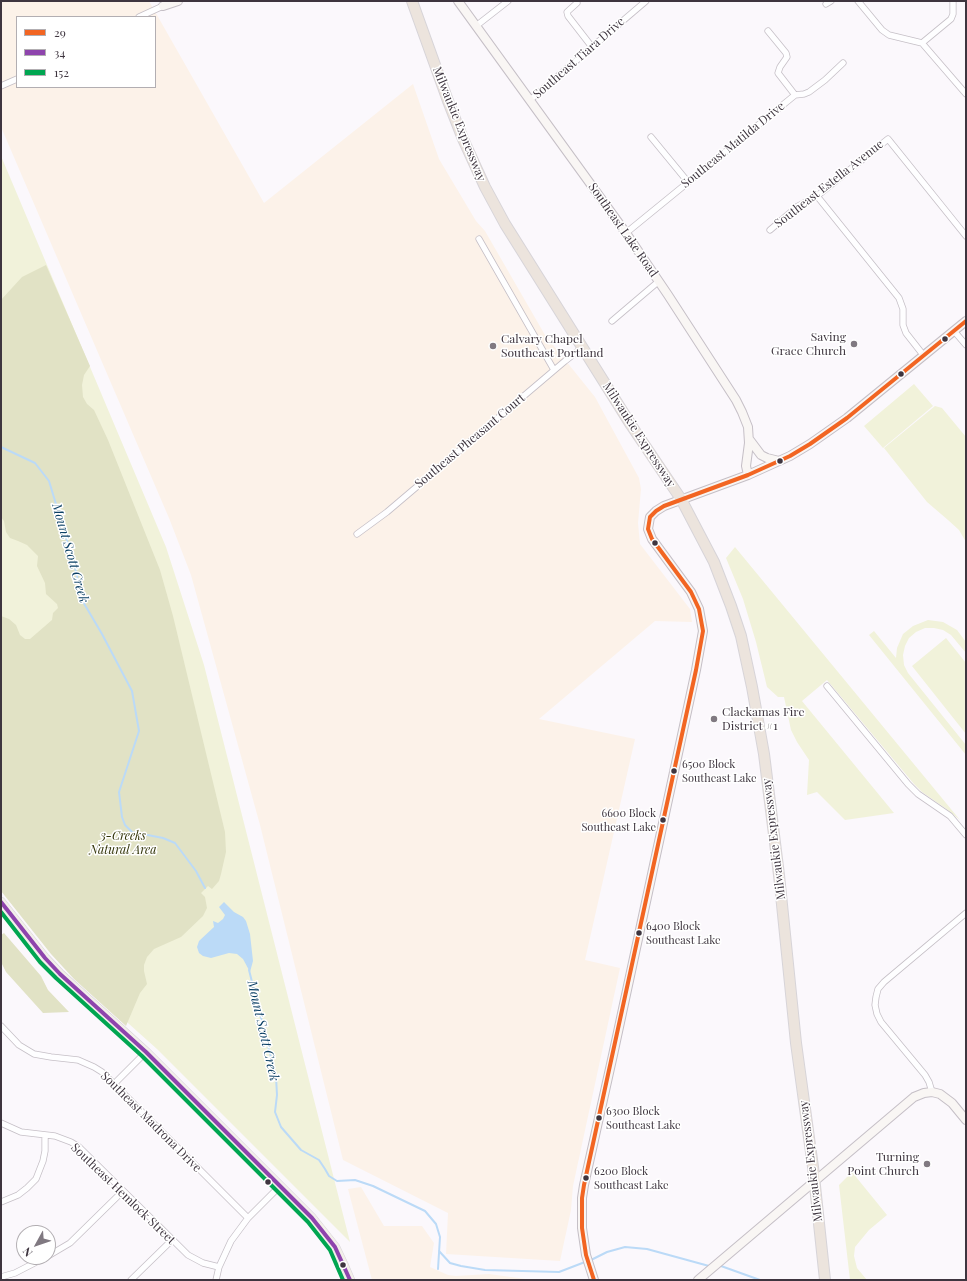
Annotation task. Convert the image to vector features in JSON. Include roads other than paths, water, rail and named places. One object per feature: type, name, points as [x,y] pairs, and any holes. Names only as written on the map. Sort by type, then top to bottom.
[{"type":"highway","name":"Milwaukie Expressway","points":[[412,1],[463,139],[504,224],[631,425],[681,499],[711,557],[722,582],[741,636],[764,754],[779,876],[796,1043],[825,1280]]},
{"type":"highway","points":[[820,1280],[823,1258]]},
{"type":"main road","points":[[1,902],[45,958],[60,974],[146,1052],[312,1218],[326,1234],[340,1256],[350,1280]]},
{"type":"street","points":[[141,16],[178,1]]},
{"type":"street","name":"Southeast Lake Road","points":[[458,1],[626,233],[736,400],[747,422],[749,438],[746,466],[748,475]]},
{"type":"street","points":[[476,26],[508,1]]},
{"type":"street","name":"Southeast Tiara Drive","points":[[530,100],[646,1]]},
{"type":"street","points":[[858,1],[882,30],[889,35],[922,43],[966,94]]},
{"type":"street","points":[[922,43],[951,19],[953,14],[953,1]]},
{"type":"street","points":[[577,3],[567,12],[568,16],[592,47]]},
{"type":"street","points":[[768,31],[786,53],[787,57],[778,73],[794,95]]},
{"type":"street","name":"Southeast Matilda Drive","points":[[626,233],[794,95],[809,92],[825,80],[844,62]]},
{"type":"street","points":[[1,86],[16,79]]},
{"type":"street","points":[[651,137],[688,182]]},
{"type":"street","name":"Southeast Estella Avenue","points":[[770,230],[798,206],[817,196],[888,139],[966,236]]},
{"type":"street","points":[[817,196],[899,298],[903,309],[906,333],[924,356]]},
{"type":"street","points":[[479,239],[554,370]]},
{"type":"street","points":[[612,321],[658,281]]},
{"type":"street","points":[[594,1280],[590,1272],[584,1242],[582,1210],[587,1169],[702,642],[702,623],[696,602],[684,581],[652,539],[648,529],[650,517],[664,506],[748,475],[801,450],[825,434],[966,321]]},
{"type":"street","points":[[954,331],[966,346]]},
{"type":"street","name":"Southeast Pheasant Court","points":[[357,534],[387,512],[570,356],[583,347]]},
{"type":"street","points":[[749,438],[761,455],[779,461]]},
{"type":"street","points":[[827,686],[908,784],[918,794],[950,816],[966,835]]},
{"type":"street","points":[[932,1092],[929,1082],[919,1067],[881,1022],[876,1010],[876,997],[878,989],[884,982],[966,913]]},
{"type":"street","name":"Southeast Madrona Drive","points":[[1,1026],[14,1041],[24,1049],[40,1056],[70,1058],[86,1063],[102,1072],[248,1218]]},
{"type":"street","points":[[114,1084],[146,1052]]},
{"type":"street","points":[[700,1278],[814,1182],[909,1099],[921,1093],[932,1092],[940,1094],[949,1100],[966,1120]]},
{"type":"street","name":"Southeast Hemlock Street","points":[[1,1123],[21,1132],[63,1139],[78,1147],[172,1240],[195,1260],[219,1267]]},
{"type":"street","points":[[1,1202],[18,1195],[36,1179],[43,1161],[45,1151],[45,1135]]},
{"type":"street","points":[[216,1280],[219,1267],[230,1241],[248,1218],[280,1186]]},
{"type":"street","points":[[56,1252],[70,1243],[123,1191]]},
{"type":"street","points":[[131,1280],[172,1240]]},
{"type":"street","points":[[1,1277],[15,1273],[31,1265]]},
{"type":"street","points":[[15,1273],[18,1280]]},
{"type":"water","points":[[224,902],[246,921],[250,934],[253,961],[250,972],[243,959],[237,954],[229,953],[211,958],[203,956],[199,953],[197,947],[199,941],[214,927],[213,921],[218,923],[225,915],[219,907]]},
{"type":"waterway","name":"Mount Scott Creek","points":[[1,447],[35,463],[49,481],[75,567],[82,600],[132,691],[139,731],[119,792],[122,817],[125,825],[132,832],[163,838],[175,843],[196,871],[205,888]]},
{"type":"waterway","name":"Mount Scott Creek","points":[[249,970],[276,1077],[277,1095],[275,1112],[281,1127],[301,1150],[319,1160],[329,1176],[337,1181],[355,1180],[373,1186],[425,1211],[436,1224],[440,1237],[438,1269]]},
{"type":"waterway","name":"Mount Scott Creek","points":[[589,1261],[607,1252],[625,1247],[647,1249],[709,1266]]},
{"type":"waterway","name":"Mount Scott Creek","points":[[439,1251],[450,1263],[485,1270],[559,1272],[585,1262]]},
{"type":"waterway","name":"Mount Scott Creek","points":[[718,1266],[760,1280]]},
{"type":"place","name":"Saving Grace Church","points":[[854,344]]},
{"type":"place","name":"Calvary Chapel Southeast Portland","points":[[493,346]]},
{"type":"place","name":"Clackamas Fire District #1","points":[[714,719]]},
{"type":"place","name":"6500 Block Southeast Lake","points":[[674,771]]},
{"type":"place","name":"6600 Block Southeast Lake","points":[[663,820]]},
{"type":"place","name":"6400 Block Southeast Lake","points":[[639,933]]},
{"type":"place","name":"6300 Block Southeast Lake","points":[[599,1118]]},
{"type":"place","name":"Turning Point Church","points":[[927,1164]]},
{"type":"place","name":"6200 Block Southeast Lake","points":[[586,1178]]},
{"type":"park label","name":"3-Creeks Natural Area","points":[[123,843]]}]
